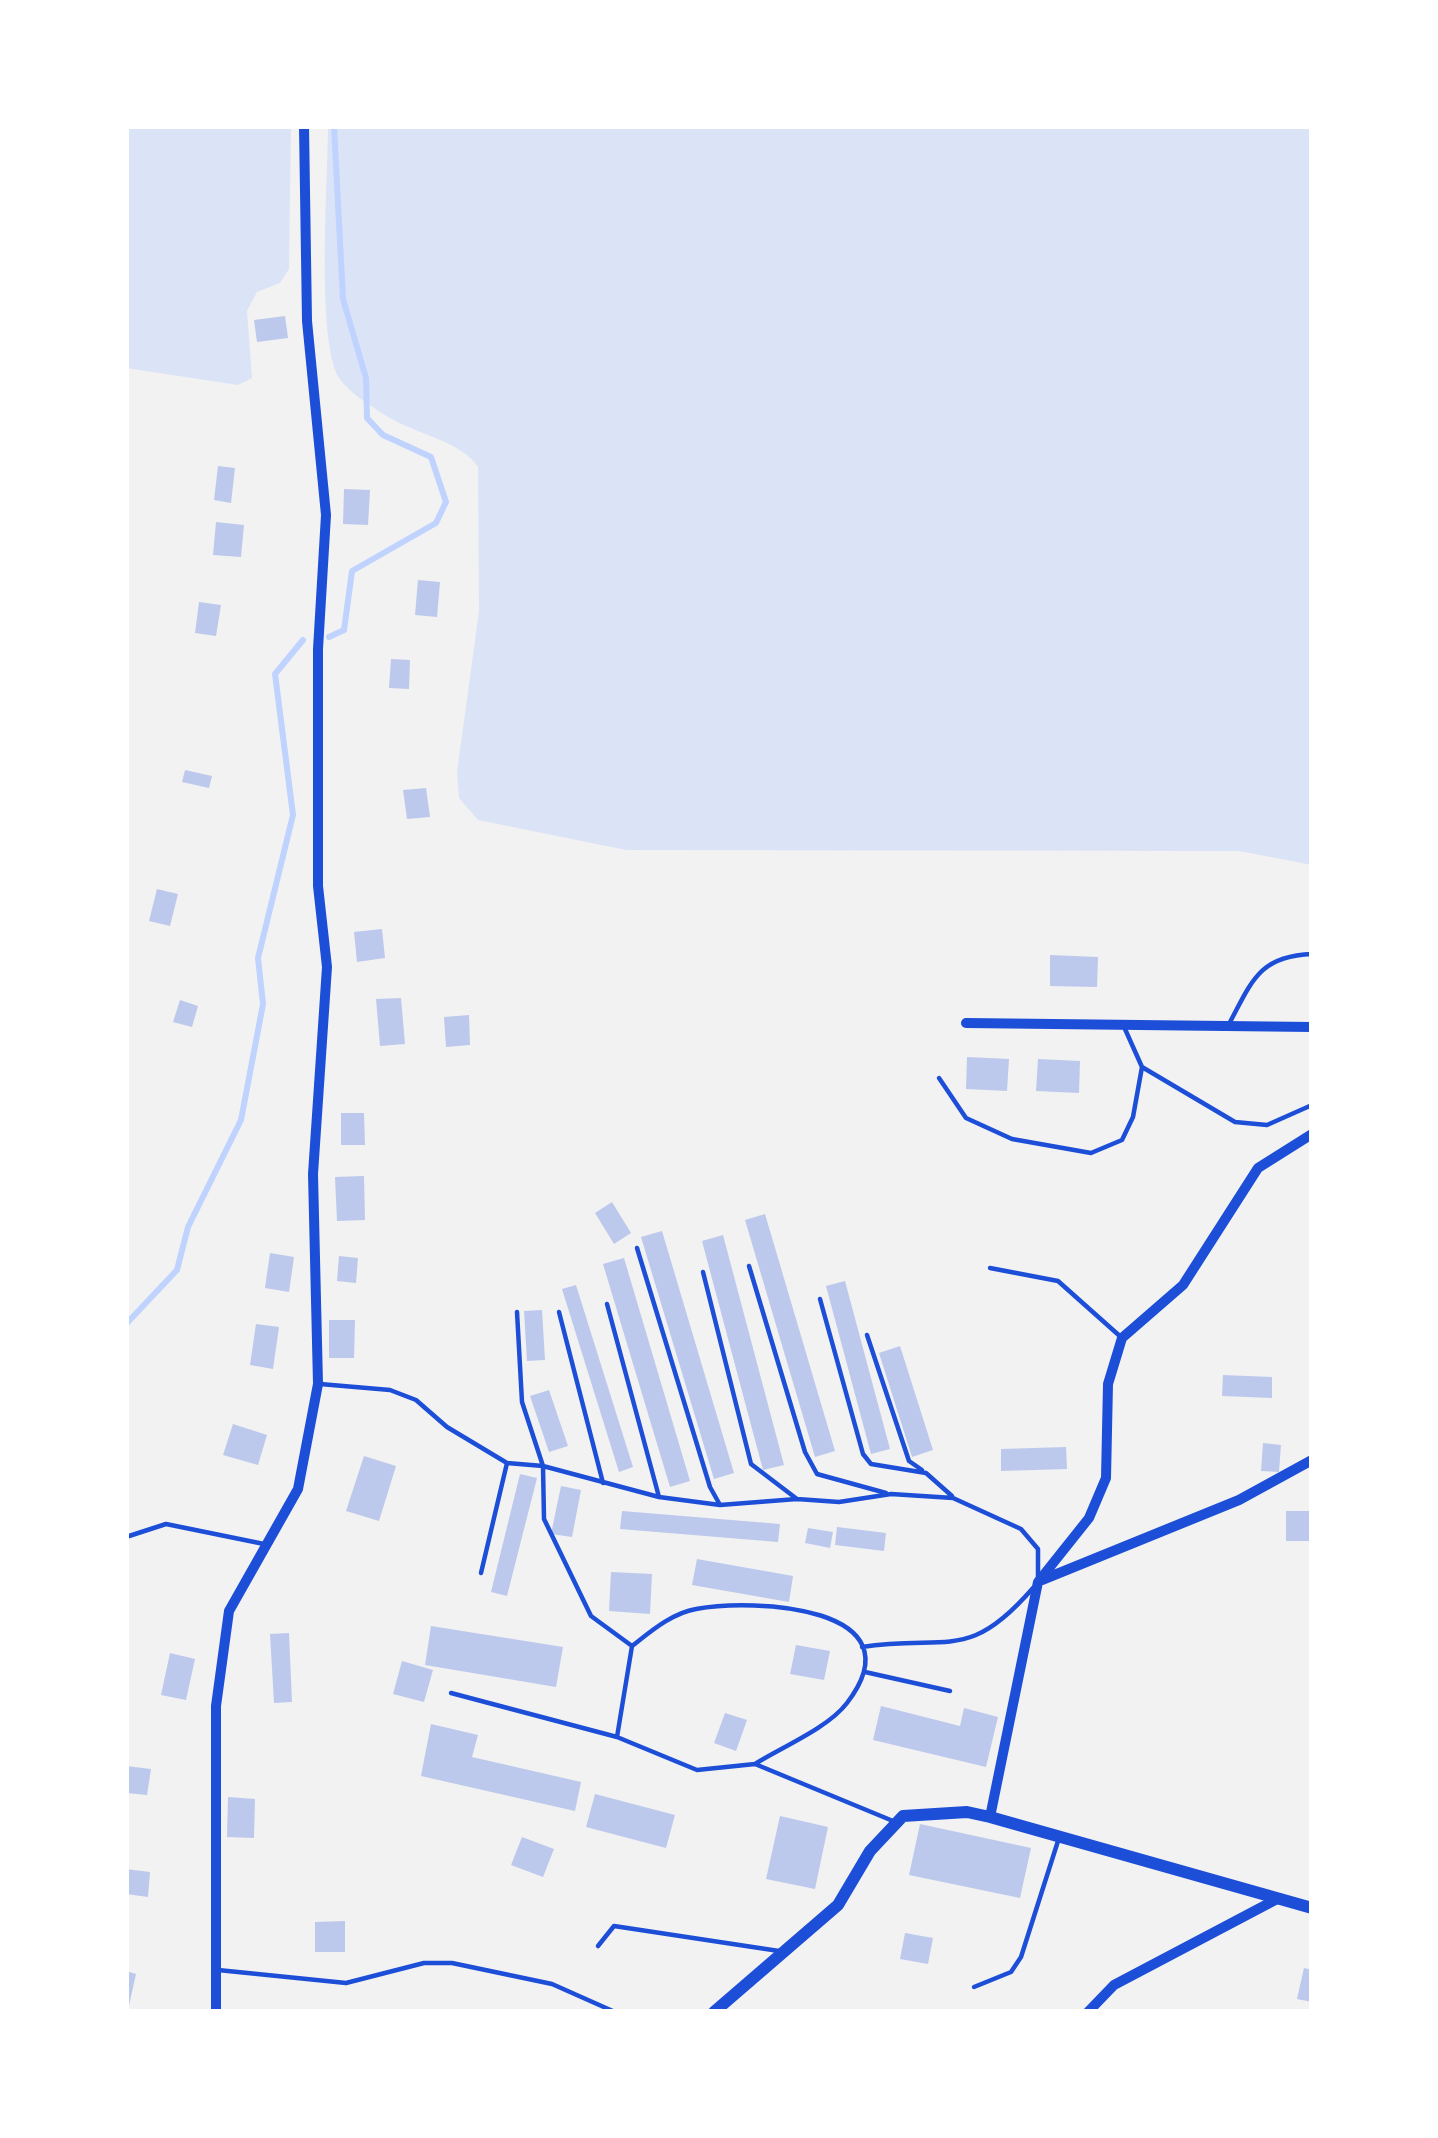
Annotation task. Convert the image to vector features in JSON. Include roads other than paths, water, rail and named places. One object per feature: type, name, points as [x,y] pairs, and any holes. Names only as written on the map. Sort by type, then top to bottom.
[{"type":"street","points":[[216,2012],[217,1706],[229,1611],[298,1489],[318,1384],[313,1174],[327,967],[318,886],[318,649],[326,514],[307,321],[304,126]]},
{"type":"street","points":[[966,1023],[1312,1027]]},
{"type":"street","points":[[990,1817],[1039,1582],[1089,1518],[1106,1478],[1108,1384],[1122,1338],[1183,1285],[1258,1168],[1312,1134]]},
{"type":"street","points":[[1039,1582],[1238,1500],[1312,1460]]},
{"type":"street","points":[[713,2011],[838,1904],[893,1821],[967,1812],[1312,1908]]},
{"type":"street","points":[[1088,2012],[1114,1985],[1279,1898]]},
{"type":"lane","points":[[1229,1024],[1253,979],[1275,958],[1312,954]]},
{"type":"lane","points":[[939,1078],[966,1118],[1012,1139],[1091,1153],[1122,1140],[1133,1117],[1142,1067],[1123,1024]]},
{"type":"lane","points":[[1142,1067],[1235,1122],[1267,1125],[1312,1105]]},
{"type":"lane","points":[[637,1248],[710,1487],[720,1505]]},
{"type":"lane","points":[[749,1266],[805,1452],[817,1474],[891,1494],[953,1498]]},
{"type":"lane","points":[[990,1268],[1058,1281],[1122,1338]]},
{"type":"lane","points":[[703,1272],[751,1464],[797,1499]]},
{"type":"lane","points":[[820,1299],[863,1454],[871,1465],[926,1473]]},
{"type":"lane","points":[[607,1304],[659,1497]]},
{"type":"lane","points":[[517,1312],[522,1402],[543,1466],[544,1519],[592,1616],[632,1646]]},
{"type":"lane","points":[[559,1312],[603,1483]]},
{"type":"lane","points":[[862,1647],[905,1640],[958,1642],[978,1635],[999,1627],[1039,1582],[1038,1549],[1021,1529],[953,1498],[908,1462],[867,1335]]},
{"type":"lane","points":[[318,1384],[390,1390],[416,1400],[507,1463],[543,1466],[659,1497],[720,1505],[797,1499],[839,1502],[891,1494]]},
{"type":"lane","points":[[481,1573],[507,1463]]},
{"type":"lane","points":[[126,1537],[166,1524],[264,1544]]},
{"type":"lane","points":[[452,1693],[616,1737],[697,1770],[754,1764],[845,1706],[865,1672],[862,1647],[848,1624],[836,1619],[753,1605],[692,1609],[632,1646],[616,1737]]},
{"type":"lane","points":[[865,1672],[950,1691]]},
{"type":"lane","points":[[754,1764],[893,1821]]},
{"type":"lane","points":[[974,1987],[1011,1972],[1021,1957],[1059,1839]]},
{"type":"lane","points":[[598,1946],[614,1926],[779,1951]]},
{"type":"lane","points":[[214,1970],[346,1983],[424,1963],[452,1963],[552,1984],[615,2012]]},
{"type":"waterway","points":[[329,637],[344,630],[352,571],[436,523],[446,502],[431,457],[383,435],[367,418],[366,378],[343,299],[334,126]]},
{"type":"waterway","points":[[126,1324],[177,1270],[188,1227],[241,1120],[263,1004],[258,958],[293,815],[275,674],[303,640]]}]
